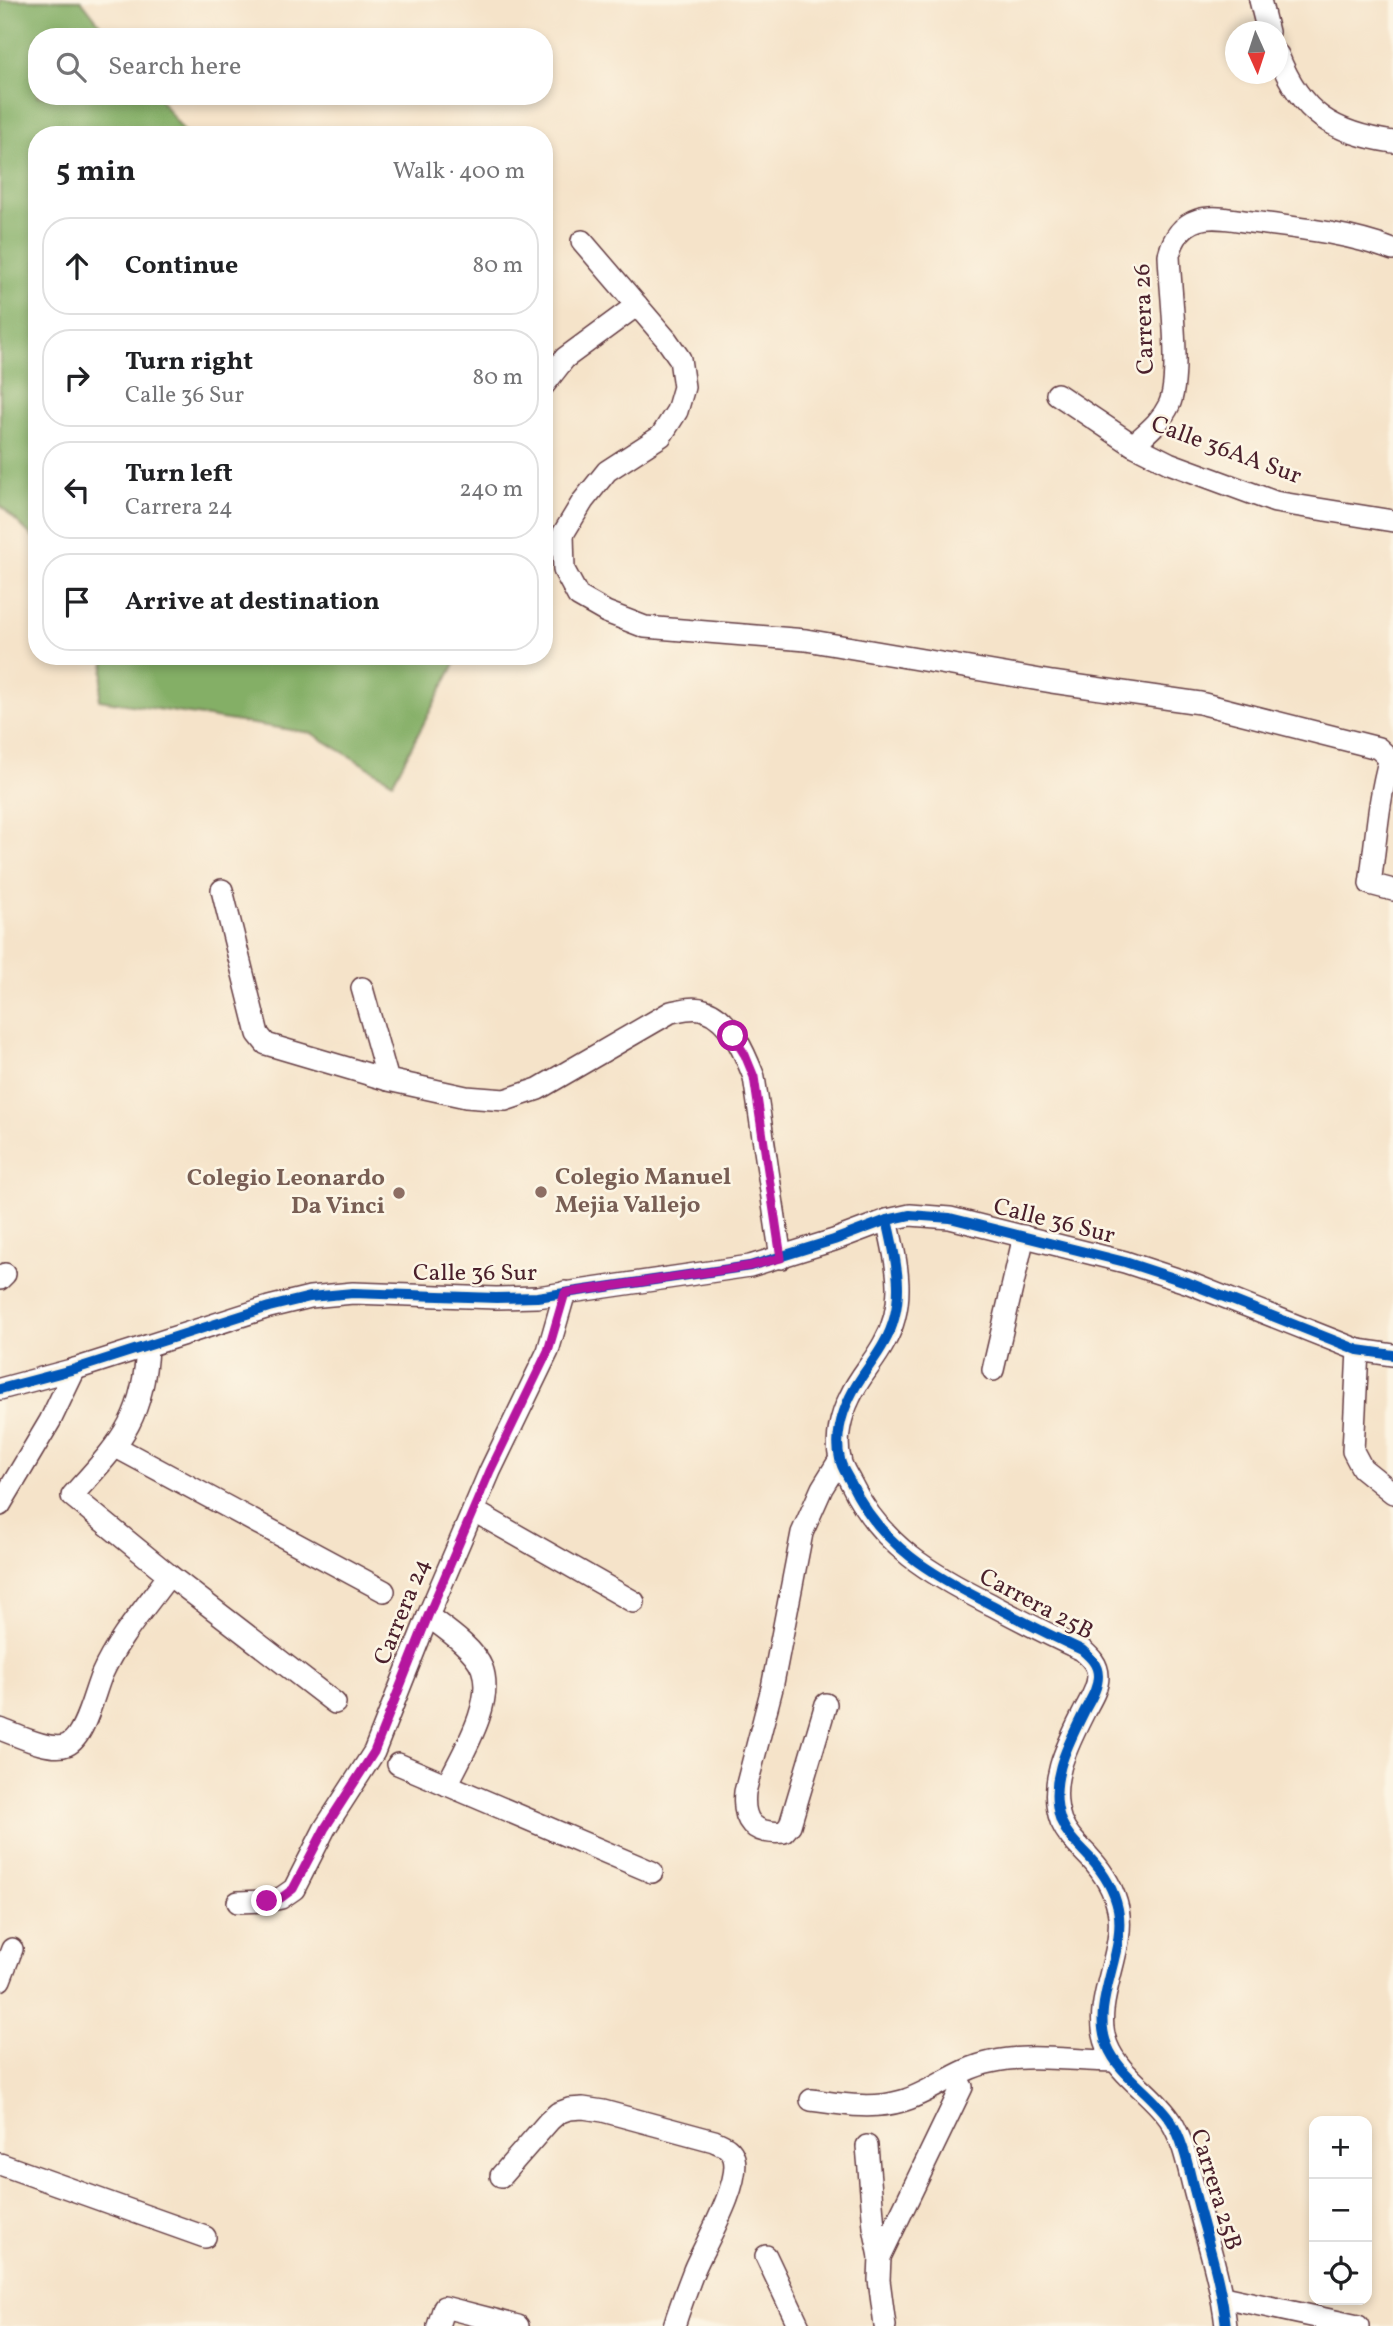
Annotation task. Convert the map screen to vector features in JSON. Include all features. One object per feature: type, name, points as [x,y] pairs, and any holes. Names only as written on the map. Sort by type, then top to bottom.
[{"type":"street","points":[[1260,0],[1265,21]]},
{"type":"street","points":[[1288,77],[1304,101],[1322,119],[1363,138],[1393,142]]},
{"type":"street","name":"Carrera 26","points":[[1133,445],[1162,418],[1170,403],[1175,364],[1168,255],[1172,241],[1191,222],[1202,218],[1226,219],[1290,227],[1334,234],[1393,250]]},
{"type":"street","points":[[582,241],[680,359],[684,387],[677,411],[661,436],[607,471],[583,500],[563,534],[564,570],[579,596],[606,612],[645,627],[806,640],[1052,682],[1200,703],[1378,748],[1391,760],[1384,779],[1370,884],[1393,890]]},
{"type":"street","points":[[553,373],[565,358],[637,305]]},
{"type":"street","name":"Calle 36AA Sur","points":[[1056,394],[1133,445],[1169,463],[1275,502],[1393,521]]},
{"type":"street","points":[[222,890],[258,1034],[266,1044],[388,1080],[466,1097],[505,1100],[538,1089],[671,1013],[689,1008],[703,1009],[715,1015],[745,1055],[754,1077],[781,1258]]},
{"type":"street","points":[[362,988],[388,1080]]},
{"type":"street","name":"Calle 36 Sur","points":[[0,1389],[75,1369],[269,1307],[310,1297],[353,1293],[537,1297],[750,1266],[781,1258],[887,1220],[911,1215],[950,1218],[1125,1262],[1189,1283],[1358,1350],[1393,1355]]},
{"type":"street","name":"Carrera 25B","points":[[887,1220],[898,1268],[899,1298],[894,1322],[884,1345],[861,1376],[849,1398],[838,1433],[840,1459],[857,1495],[877,1526],[898,1548],[917,1563],[970,1594],[1082,1650],[1094,1660],[1098,1673],[1096,1689],[1058,1773],[1056,1800],[1062,1821],[1073,1842],[1091,1858],[1111,1886],[1119,1910],[1119,1933],[1105,1997],[1105,2042],[1115,2061],[1154,2099],[1172,2122],[1184,2149],[1223,2297],[1226,2326]]},
{"type":"street","points":[[993,1370],[1024,1236]]},
{"type":"street","name":"Carrera 24","points":[[239,1902],[281,1898],[293,1889],[325,1828],[374,1752],[490,1471],[548,1351],[565,1293]]},
{"type":"street","points":[[147,1346],[146,1372],[137,1410],[116,1447],[72,1496],[335,1703]]},
{"type":"street","points":[[1358,1350],[1353,1451],[1362,1468],[1393,1493]]},
{"type":"street","points":[[0,1505],[50,1421],[75,1369]]},
{"type":"street","points":[[116,1447],[384,1591]]},
{"type":"street","points":[[826,1704],[790,1825],[784,1832],[774,1833],[758,1828],[747,1820],[745,1792],[772,1688],[802,1533],[816,1499],[840,1459]]},
{"type":"street","points":[[474,1511],[634,1602]]},
{"type":"street","points":[[0,1729],[58,1747],[68,1745],[78,1738],[112,1656],[169,1575]]},
{"type":"street","points":[[428,1616],[462,1641],[482,1668],[482,1710],[447,1785]]},
{"type":"street","points":[[398,1764],[652,1872]]},
{"type":"street","points":[[0,1980],[12,1949]]},
{"type":"street","points":[[811,2101],[863,2106],[905,2101],[974,2066],[995,2061],[1063,2058],[1115,2061]]},
{"type":"street","points":[[880,2257],[962,2087]]},
{"type":"street","points":[[501,2176],[549,2120],[569,2109],[603,2111],[714,2141],[729,2148],[735,2159],[730,2188],[674,2326]]},
{"type":"street","points":[[867,2146],[885,2326]]},
{"type":"street","points":[[0,2164],[205,2237]]},
{"type":"street","points":[[766,2256],[799,2326]]},
{"type":"street","points":[[1223,2297],[1358,2326]]},
{"type":"street","points":[[441,2316],[518,2326]]},
{"type":"green space","points":[[0,0],[81,0],[103,28],[28,28],[28,105],[164,105],[180,126],[28,126],[28,532],[0,505]]},
{"type":"green space","points":[[105,665],[454,665],[393,782],[311,733],[99,700]]},
{"type":"cycle path","points":[[0,1389],[75,1369],[269,1307],[310,1297],[353,1293],[537,1297],[750,1266],[887,1220],[910,1215],[950,1218],[1125,1262],[1189,1283],[1358,1350],[1393,1355]]},
{"type":"cycle path","points":[[887,1220],[897,1267],[896,1313],[884,1343],[844,1411],[839,1435],[841,1462],[863,1505],[877,1524],[910,1556],[970,1594],[1082,1650],[1097,1668],[1098,1680],[1095,1689],[1061,1764],[1056,1792],[1057,1806],[1067,1832],[1099,1869],[1116,1902],[1118,1942],[1103,2012],[1107,2045],[1120,2066],[1164,2111],[1180,2139],[1217,2277],[1226,2326]]},
{"type":"place","name":"Colegio Manuel Mejia Vallejo","points":[[541,1192]]},
{"type":"place","name":"Colegio Leonardo Da Vinci","points":[[399,1193]]},
{"type":"route","points":[[267,1901],[281,1898],[293,1889],[325,1828],[374,1752],[490,1471],[548,1351],[565,1293],[750,1266],[781,1258],[754,1077],[733,1036]]}]
